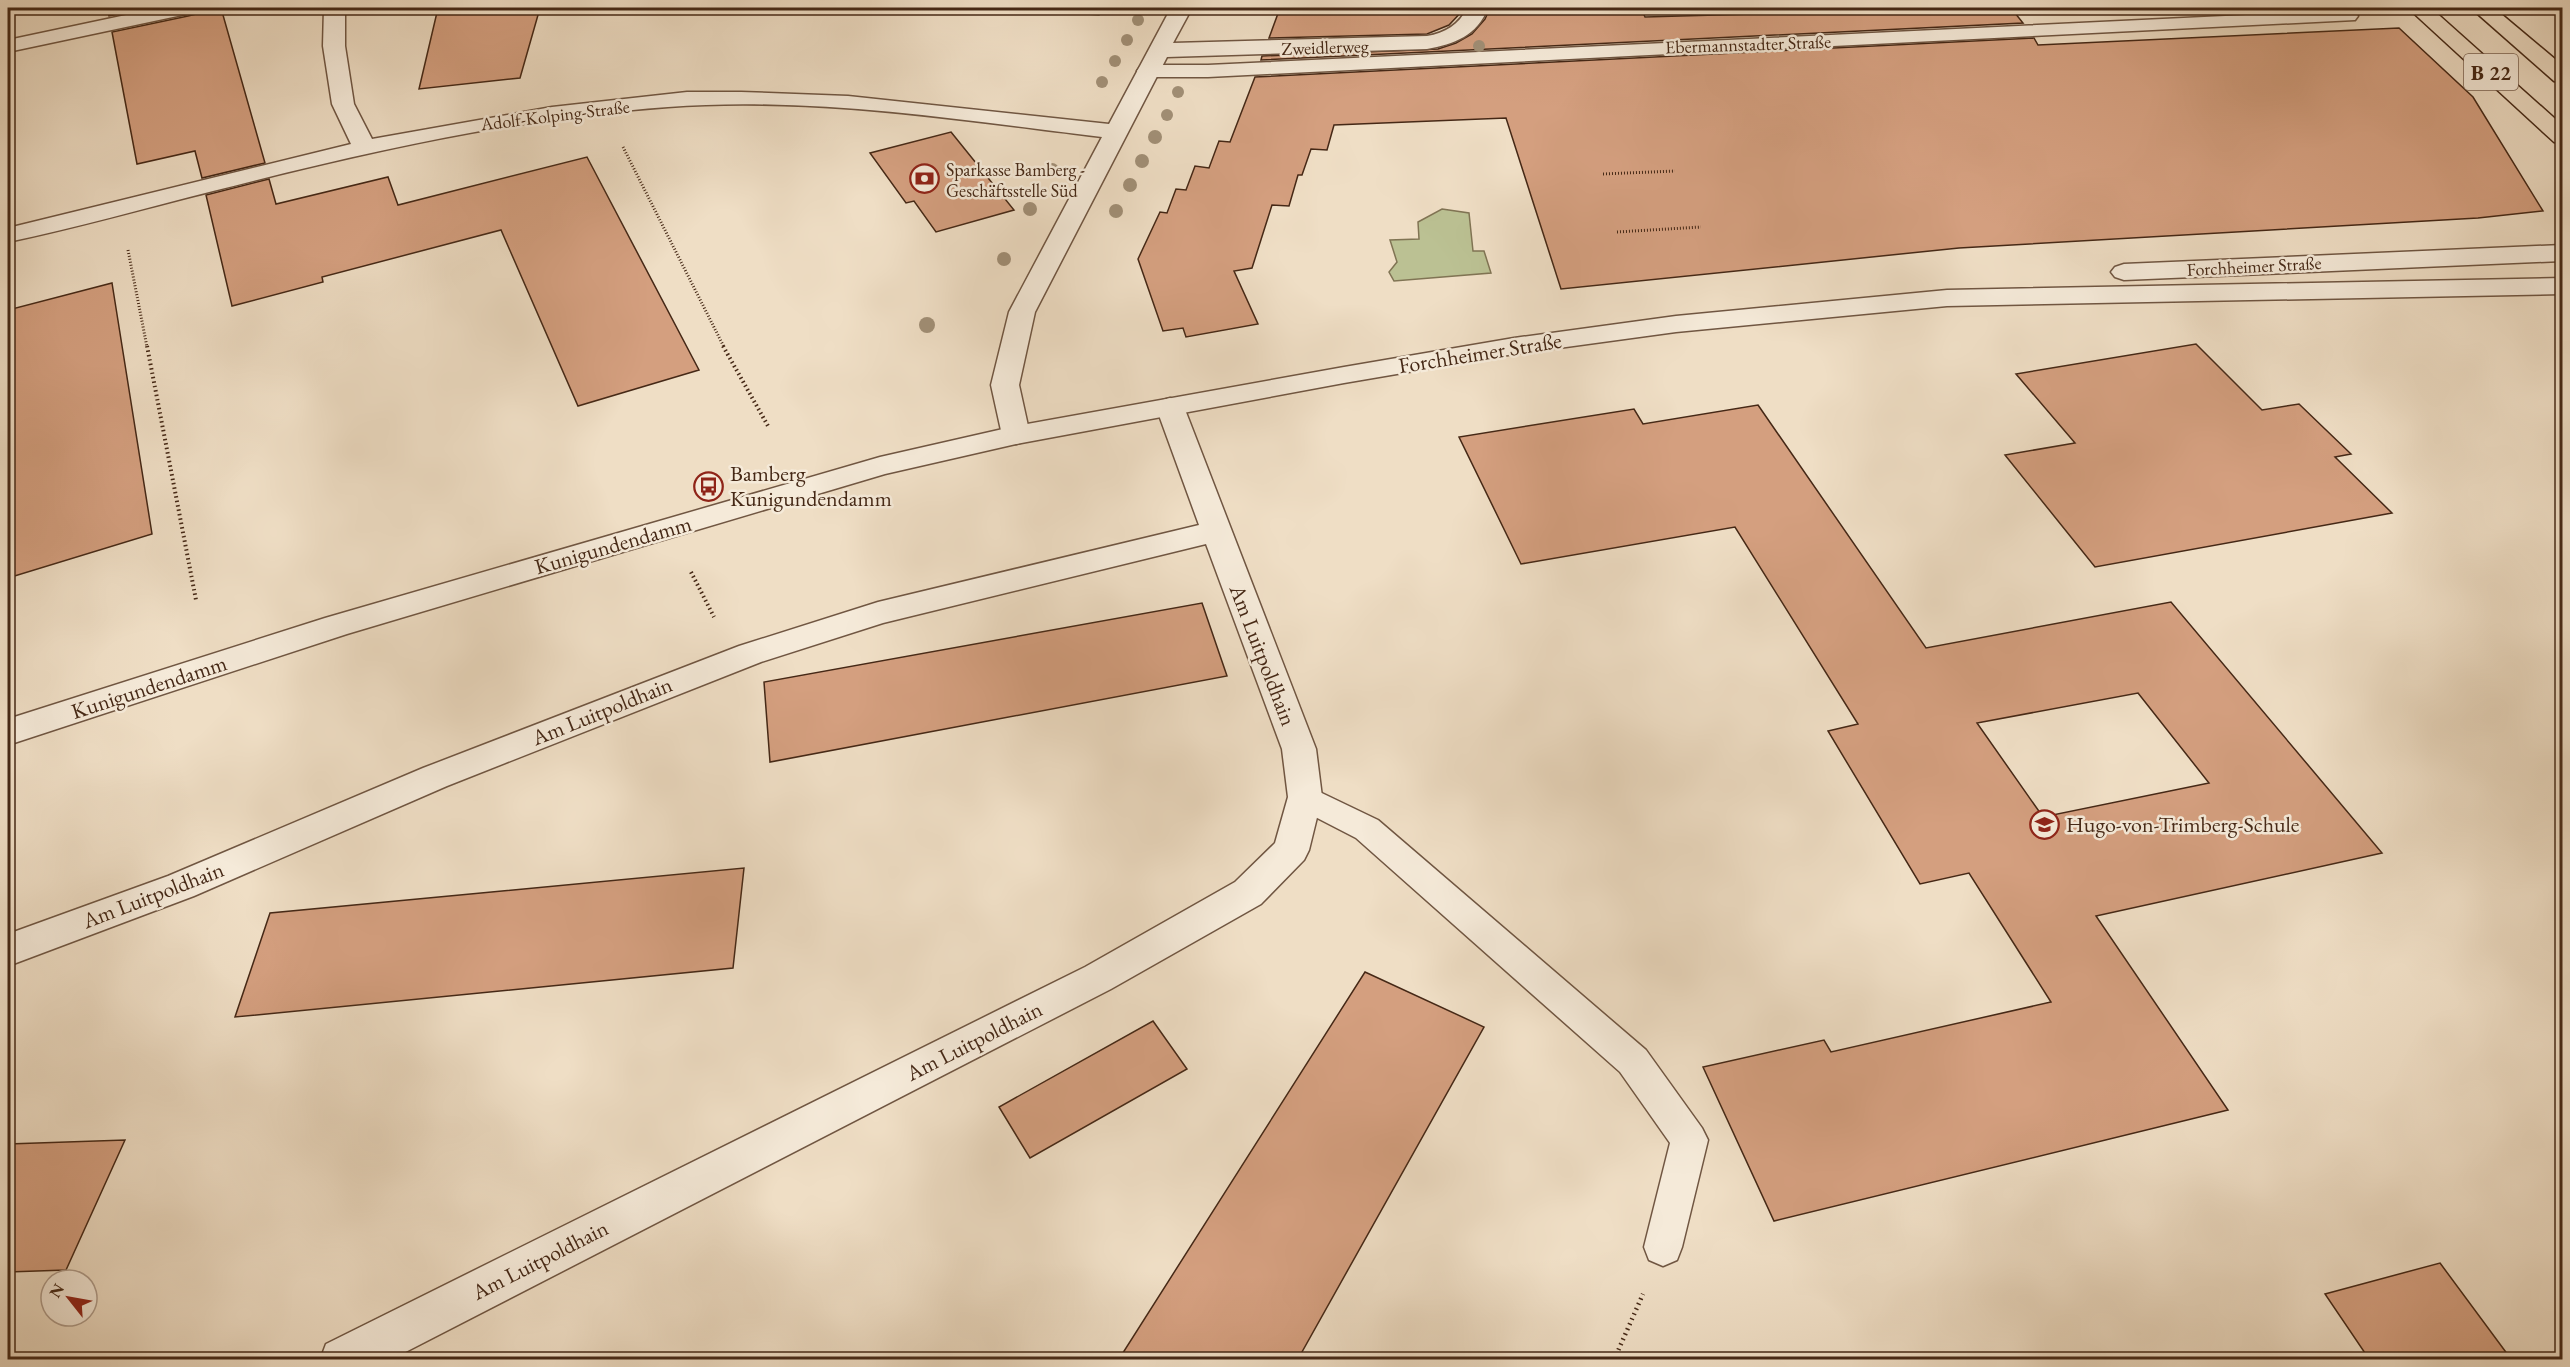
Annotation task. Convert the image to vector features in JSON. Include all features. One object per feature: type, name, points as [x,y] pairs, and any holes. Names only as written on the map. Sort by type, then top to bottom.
[{"type":"main road","name":"B 22","points":[[2420,8],[2562,137]]},
{"type":"main road","name":"B 22","points":[[2482,8],[2562,76]]},
{"type":"street","points":[[8,46],[187,8]]},
{"type":"street","points":[[334,8],[334,46],[343,104],[364,147]]},
{"type":"street","points":[[1016,435],[1005,385],[1022,312],[1078,207],[1114,132],[1181,8]]},
{"type":"street","name":"Zweidlerweg","points":[[1158,50],[1243,50],[1413,43],[1444,39],[1461,32],[1474,16],[1477,8]]},
{"type":"street","name":"Adolf-Kolping-Straße","points":[[8,235],[430,132],[603,107],[684,100],[747,99],[858,104],[1114,132]]},
{"type":"street","name":"Forchheimer Straße","points":[[1016,435],[1514,346],[1676,324],[1947,298],[2098,274],[2562,253]]},
{"type":"street","name":"Forchheimer Straße","points":[[1947,298],[2562,286]]},
{"type":"street","name":"Am Luitpoldhain","points":[[342,1359],[1098,978],[1248,893],[1291,849],[1305,797],[1299,749],[1170,407]]},
{"type":"street","name":"Kunigundendamm","points":[[8,732],[336,626],[869,469],[1016,435]]},
{"type":"street","name":"Am Luitpoldhain","points":[[8,950],[181,886],[435,777],[750,654],[878,613],[1216,531]]},
{"type":"lane","name":"Ebermannstadter Straße","points":[[1147,71],[1220,71],[1645,48],[2348,16]]},
{"type":"lane","points":[[1305,797],[1367,829],[1633,1061],[1689,1140],[1663,1247]]},
{"type":"path","points":[[603,107],[732,363],[768,426]]},
{"type":"path","points":[[1603,174],[1675,171]]},
{"type":"path","points":[[119,208],[196,600]]},
{"type":"path","points":[[1617,232],[1701,227]]},
{"type":"path","points":[[1614,1359],[1663,1247]]},
{"type":"green space","points":[[1007,8],[1104,8],[1099,15]]},
{"type":"green space","points":[[1442,209],[1469,213],[1473,251],[1484,251],[1491,273],[1394,281],[1389,272],[1397,262],[1390,240],[1419,239],[1418,222]]},
{"type":"building","points":[[107,8],[151,8],[109,16]]},
{"type":"building","points":[[200,8],[221,8],[265,163],[202,178],[195,151],[137,164],[112,32],[196,14]]},
{"type":"building","points":[[438,8],[540,8],[520,78],[419,89]]},
{"type":"building","points":[[1280,8],[1465,8],[1449,25],[1427,34],[1269,38]]},
{"type":"building","points":[[1490,8],[1641,8],[1645,17],[1785,13],[1782,8],[2011,8],[2023,23],[1261,60],[1262,56],[1438,49],[1472,34],[1485,19]]},
{"type":"building","points":[[2399,28],[2473,97],[2543,211],[2478,218],[1959,248],[1561,289],[1506,118],[1334,125],[1327,150],[1311,149],[1302,175],[1298,175],[1289,206],[1272,205],[1252,268],[1234,271],[1258,324],[1186,337],[1183,328],[1163,331],[1138,259],[1160,212],[1167,213],[1176,189],[1186,190],[1195,166],[1209,168],[1219,141],[1230,142],[1255,77],[2034,38],[2038,45]]},
{"type":"building","name":"Sparkasse Bamberg - Geschäftsstelle Süd","points":[[951,132],[1014,210],[936,232],[914,201],[906,203],[870,153]]},
{"type":"building","points":[[587,157],[699,370],[578,406],[501,230],[322,277],[323,282],[232,306],[206,195],[269,179],[276,204],[388,177],[398,205]]},
{"type":"building","points":[[112,283],[152,534],[8,578],[8,310]]},
{"type":"building","points":[[2196,344],[2262,410],[2299,404],[2351,454],[2335,457],[2392,513],[2095,567],[2005,455],[2075,443],[2016,374]]},
{"type":"building","points":[[1758,405],[1926,648],[2171,602],[2382,853],[2096,916],[2228,1110],[1774,1221],[1703,1067],[1824,1040],[1831,1052],[2051,1002],[1969,873],[1920,884],[1828,731],[1858,724],[1735,527],[1521,564],[1459,437],[1634,409],[1643,424]],"holes":[[[2138,693],[2209,783],[2043,817],[1977,723]]]},
{"type":"building","points":[[1202,603],[1227,676],[770,762],[764,682]]},
{"type":"building","points":[[744,868],[733,968],[235,1017],[270,913]]},
{"type":"building","points":[[1365,972],[1484,1027],[1298,1359],[1119,1359]]},
{"type":"building","points":[[1153,1021],[1187,1069],[1030,1158],[999,1107]]},
{"type":"building","points":[[125,1140],[67,1268],[39,1268],[39,1271],[8,1272],[8,1144]]},
{"type":"building","points":[[2440,1263],[2511,1359],[2369,1359],[2325,1294]]},
{"type":"place","name":"Sparkasse Bamberg - Geschäftsstelle Süd","points":[[925,179]]},
{"type":"place","name":"Bamberg Kunigundendamm","points":[[709,486]]},
{"type":"place","name":"Hugo-von-Trimberg-Schule","points":[[2045,824]]}]
